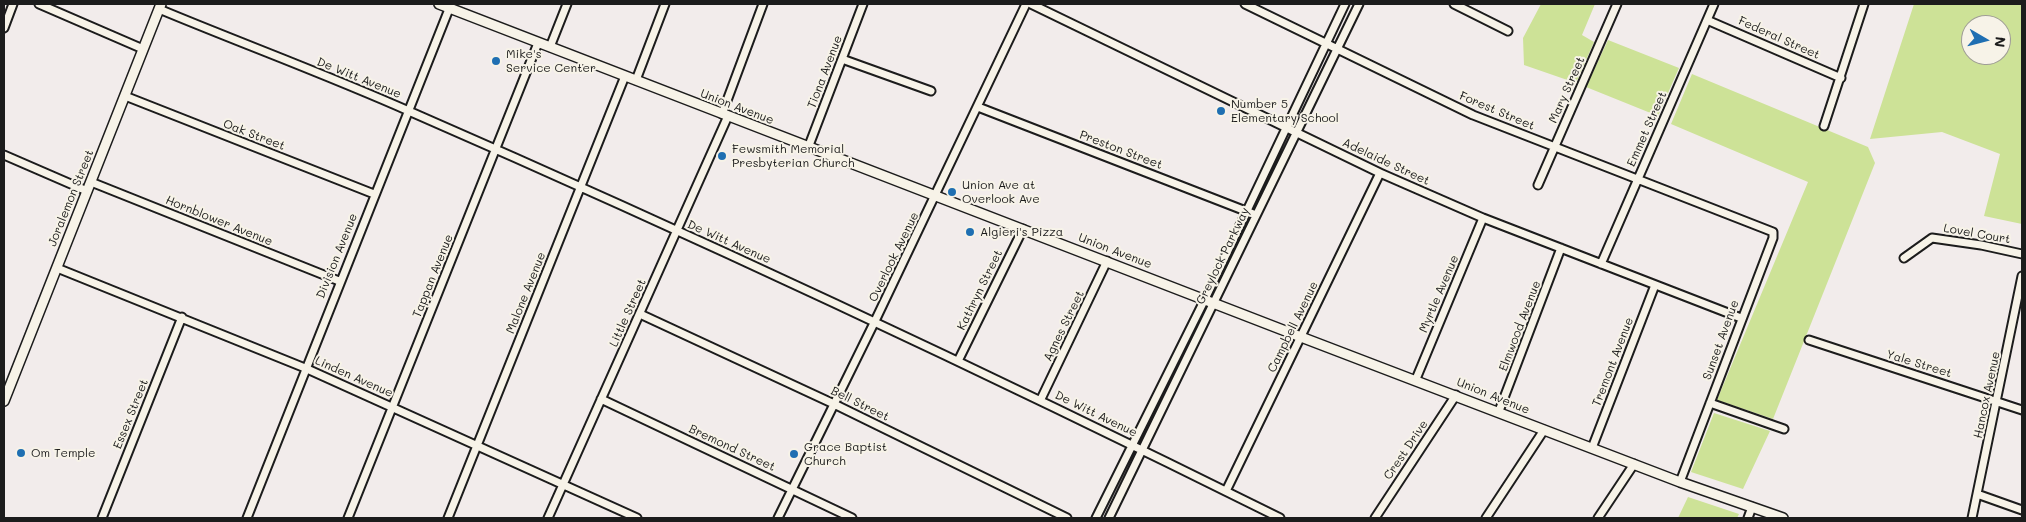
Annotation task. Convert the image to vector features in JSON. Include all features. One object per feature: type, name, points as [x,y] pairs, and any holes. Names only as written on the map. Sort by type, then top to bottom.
[{"type":"street","points":[[4,28],[13,4]]},
{"type":"street","points":[[39,4],[143,49]]},
{"type":"street","name":"Union Avenue","points":[[440,4],[450,6],[538,43],[1301,337],[1416,379],[1680,482],[1783,518]]},
{"type":"street","points":[[550,47],[567,4]]},
{"type":"street","points":[[636,80],[665,4]]},
{"type":"street","name":"Little Street","points":[[548,518],[677,231],[725,115],[763,4]]},
{"type":"street","name":"Tiona Avenue","points":[[808,148],[863,4]]},
{"type":"street","name":"Overlook Avenue","points":[[778,518],[875,321],[1026,4]]},
{"type":"street","name":"Adelaide Street","points":[[1030,4],[1380,173],[1483,218],[1741,318]]},
{"type":"street","name":"Forest Street","points":[[1244,4],[1473,115],[1748,222]]},
{"type":"street","name":"Greylock Parkway","points":[[1109,518],[1142,450],[1209,300],[1246,211],[1345,4]]},
{"type":"street","name":"Greylock Parkway","points":[[1096,518],[1132,445],[1256,215],[1359,4]]},
{"type":"street","points":[[1454,4],[1508,32]]},
{"type":"street","name":"Mary Street","points":[[1538,184],[1617,4]]},
{"type":"street","name":"Emmet Street","points":[[1601,264],[1714,4]]},
{"type":"street","points":[[1824,126],[1864,4]]},
{"type":"street","name":"Joralemon Street","points":[[4,401],[160,6]]},
{"type":"street","name":"De Witt Avenue","points":[[160,6],[408,110],[875,321],[1041,400],[1280,518]]},
{"type":"street","name":"Division Avenue","points":[[247,518],[339,281],[450,6]]},
{"type":"street","name":"Federal Street","points":[[1707,20],[1841,78]]},
{"type":"street","name":"Tappan Avenue","points":[[348,518],[538,43]]},
{"type":"street","points":[[842,58],[931,91]]},
{"type":"street","name":"Malone Avenue","points":[[448,518],[625,76]]},
{"type":"street","name":"Oak Street","points":[[125,96],[374,194]]},
{"type":"street","name":"Preston Street","points":[[978,107],[1256,215]]},
{"type":"street","name":"Hornblower Avenue","points":[[4,155],[339,281]]},
{"type":"street","name":"Campbell Avenue","points":[[1226,491],[1380,173]]},
{"type":"street","name":"Myrtle Avenue","points":[[1416,379],[1483,218]]},
{"type":"street","name":"Sunset Avenue","points":[[1680,482],[1772,238],[1773,232],[1748,222]]},
{"type":"street","name":"Kathryn Street","points":[[958,361],[1023,230]]},
{"type":"street","name":"Lovel Court","points":[[1904,258],[1932,238],[1981,245],[2022,254]]},
{"type":"street","name":"Elmwood Avenue","points":[[1499,411],[1562,248]]},
{"type":"street","name":"Agnes Street","points":[[1041,400],[1107,261]]},
{"type":"street","name":"Linden Avenue","points":[[56,268],[305,368],[637,518]]},
{"type":"street","name":"Hancox Avenue","points":[[1972,518],[2019,309],[2022,276]]},
{"type":"street","name":"Tremont Avenue","points":[[1592,448],[1655,285]]},
{"type":"street","name":"Bell Street","points":[[640,314],[834,404],[1067,518]]},
{"type":"street","name":"Essex Street","points":[[102,518],[182,317]]},
{"type":"street","name":"Yale Street","points":[[1809,340],[1998,400],[2022,410]]},
{"type":"street","name":"Crest Drive","points":[[1375,518],[1456,395]]},
{"type":"street","name":"Bremond Street","points":[[601,399],[852,518]]},
{"type":"street","points":[[1710,403],[1784,429]]},
{"type":"street","points":[[1486,518],[1544,430]]},
{"type":"street","points":[[1598,518],[1634,464]]},
{"type":"street","points":[[1977,494],[2022,510]]},
{"type":"street","points":[[1748,518],[1752,507]]},
{"type":"green space","points":[[1541,4],[1595,4],[1582,35],[1594,42],[1576,83],[1524,65],[1523,38]]},
{"type":"green space","points":[[1914,4],[2022,4],[2022,224],[1984,216],[2000,154],[1942,132],[1870,139]]},
{"type":"green space","points":[[1608,40],[1679,68],[1658,116],[1586,87]]},
{"type":"green space","points":[[1692,74],[1868,147],[1875,163],[1773,419],[1717,400],[1808,182],[1671,124]]},
{"type":"green space","points":[[1714,413],[1770,431],[1743,489],[1691,472]]},
{"type":"green space","points":[[1688,497],[1739,514],[1737,518],[1678,518]]},
{"type":"place","name":"Mike's Service Center","points":[[496,61]]},
{"type":"place","name":"Number 5 Elementary School","points":[[1221,111]]},
{"type":"place","name":"Fewsmith Memorial Presbyterian Church","points":[[722,156]]},
{"type":"place","name":"Union Ave at Overlook Ave","points":[[952,192]]},
{"type":"place","name":"Algieri's Pizza","points":[[970,232]]},
{"type":"place","name":"Om Temple","points":[[21,453]]},
{"type":"place","name":"Grace Baptist Church","points":[[794,454]]}]
